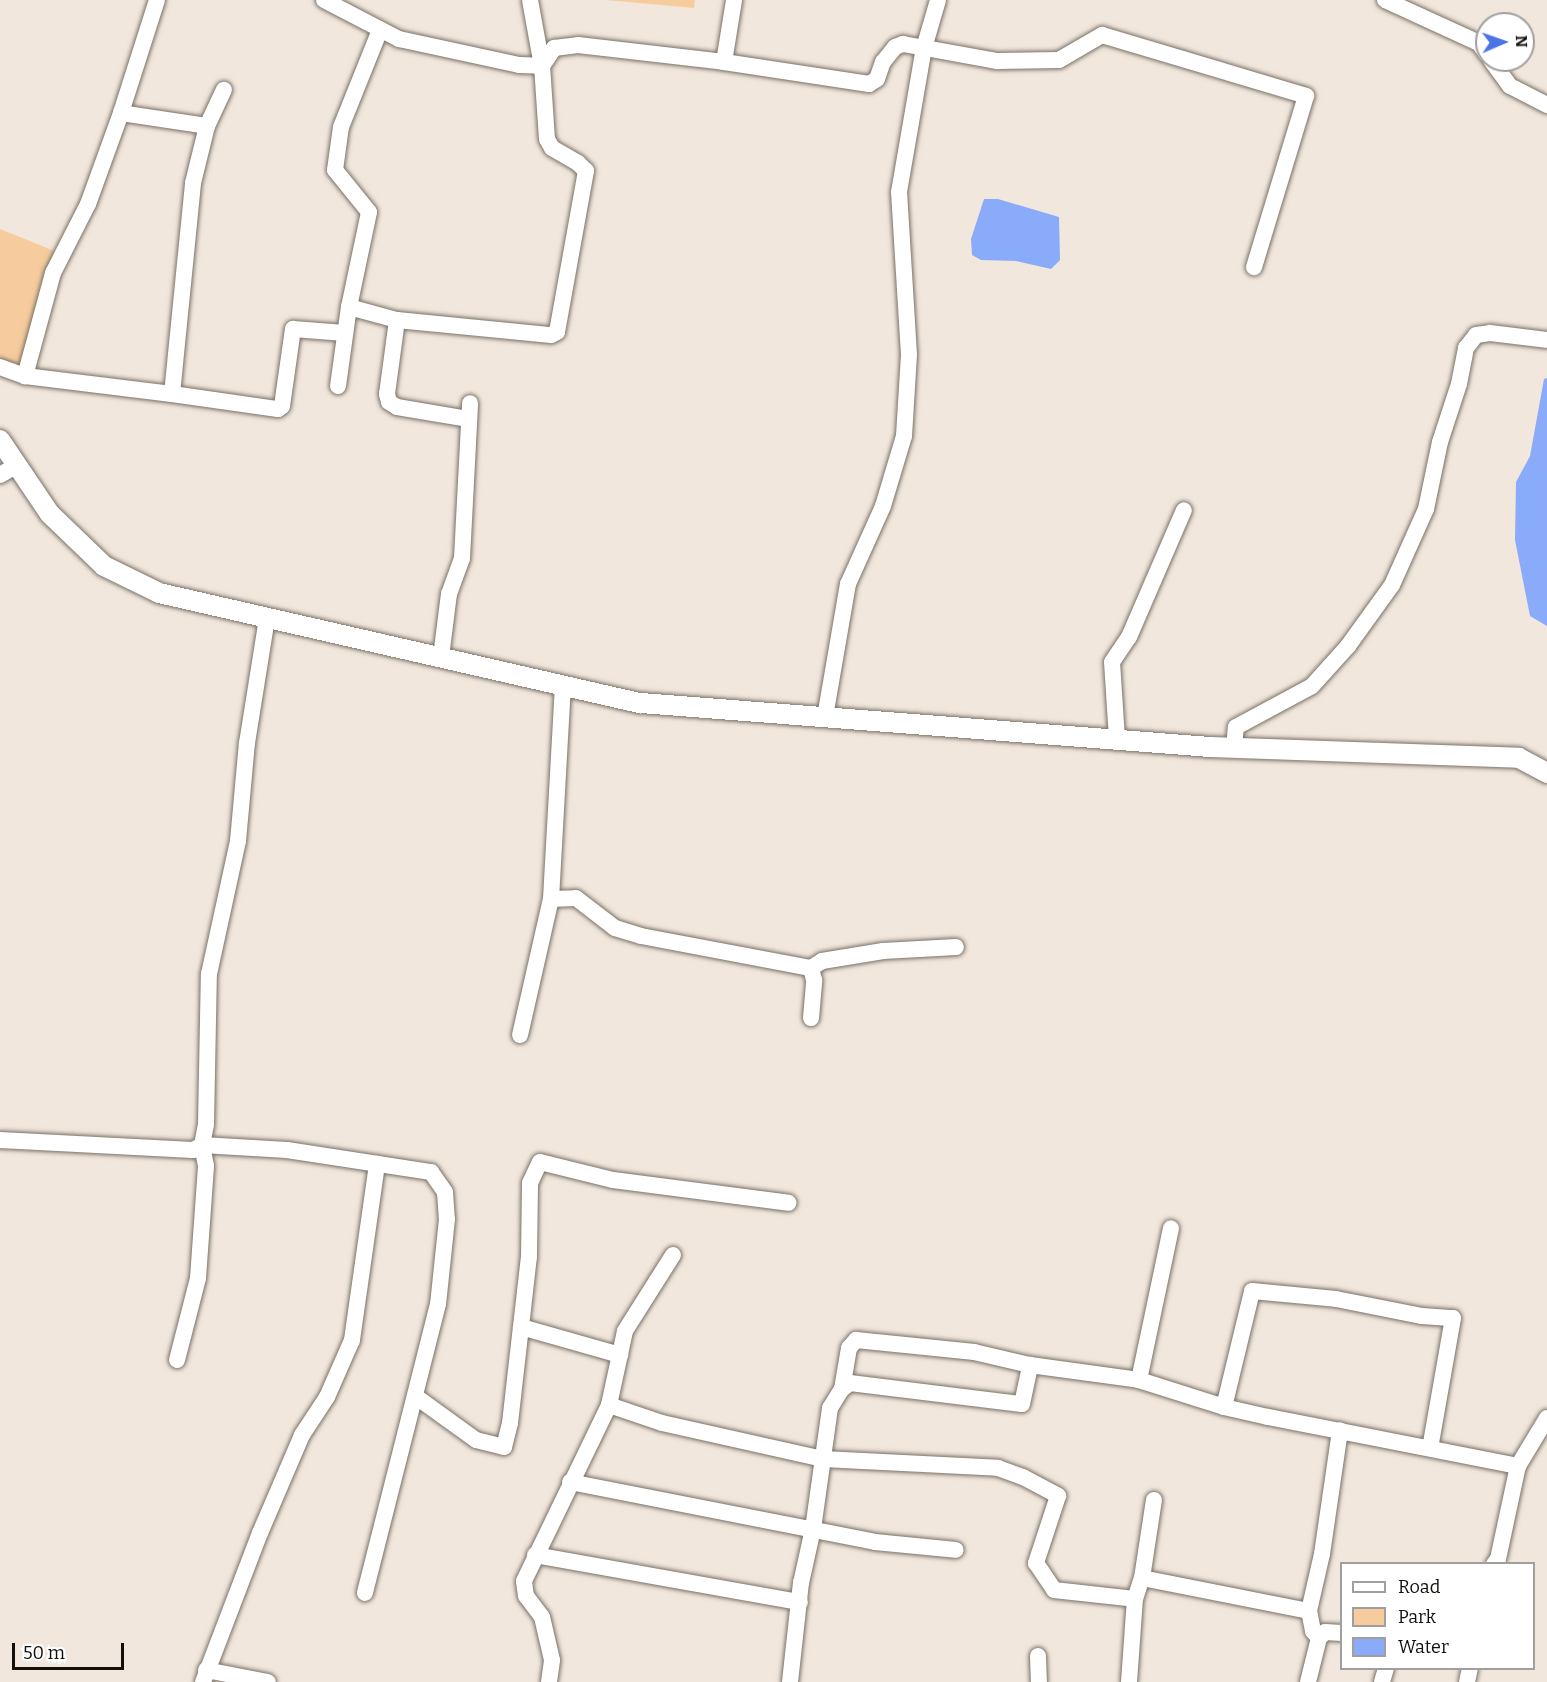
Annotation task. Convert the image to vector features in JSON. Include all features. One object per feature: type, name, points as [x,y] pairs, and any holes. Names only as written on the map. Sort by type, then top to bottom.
[{"type":"street","points":[[25,376],[53,273],[88,204],[121,113],[157,0]]},
{"type":"street","points":[[324,0],[399,39],[519,65],[542,66]]},
{"type":"street","points":[[349,307],[397,320],[551,335],[557,332],[585,187],[586,171],[578,162],[552,148],[547,139],[542,66],[530,0]]},
{"type":"street","points":[[724,62],[734,0]]},
{"type":"street","points":[[825,717],[848,584],[883,506],[904,436],[909,355],[899,192],[924,48],[938,0]]},
{"type":"street","points":[[1385,0],[1475,41]]},
{"type":"street","points":[[338,386],[349,307],[369,212],[336,170],[341,127],[380,30]]},
{"type":"street","points":[[542,66],[554,48],[578,45],[724,62],[869,84],[877,79],[883,62],[895,47],[903,44],[997,61],[1059,60],[1102,35],[1306,96],[1254,267]]},
{"type":"street","points":[[1500,72],[1510,86],[1547,105]]},
{"type":"street","points":[[172,394],[193,183],[207,126],[225,90]]},
{"type":"street","points":[[121,113],[207,126]]},
{"type":"street","points":[[397,320],[387,394],[389,402],[397,406],[470,411],[462,558],[449,594],[441,657]]},
{"type":"street","points":[[0,367],[25,376],[278,409],[282,406],[293,329],[345,333]]},
{"type":"street","points":[[1234,748],[1236,727],[1312,686],[1348,646],[1392,585],[1426,510],[1440,442],[1459,384],[1466,348],[1476,335],[1490,333],[1547,340]]},
{"type":"street","points":[[0,440],[8,470],[104,566],[159,593],[641,703],[1234,748],[1519,758],[1547,772]]},
{"type":"street","points":[[1117,740],[1112,662],[1129,636],[1184,510]]},
{"type":"street","points":[[177,1360],[198,1278],[206,1166],[202,1145],[206,1124],[209,974],[237,841],[247,743],[267,618]]},
{"type":"street","points":[[519,1035],[551,899],[563,685]]},
{"type":"street","points":[[551,899],[576,898],[615,928],[641,936],[811,968],[822,961],[883,951],[956,947]]},
{"type":"street","points":[[811,968],[814,980],[811,1018]]},
{"type":"street","points":[[0,1140],[194,1150],[202,1145],[287,1150],[431,1173],[445,1192],[447,1219],[438,1304],[366,1593]]},
{"type":"street","points":[[415,1396],[476,1440],[504,1448],[529,1257],[530,1183],[540,1162],[613,1180],[789,1203]]},
{"type":"street","points":[[268,1682],[205,1676],[302,1435],[327,1397],[352,1340],[377,1164]]},
{"type":"street","points":[[1139,1380],[1172,1228]]},
{"type":"street","points":[[549,1682],[552,1660],[542,1617],[526,1596],[524,1581],[609,1405],[625,1331],[673,1255]]},
{"type":"street","points":[[1224,1407],[1252,1291],[1336,1299],[1422,1316],[1453,1318],[1430,1448]]},
{"type":"street","points":[[521,1327],[620,1355]]},
{"type":"street","points":[[789,1682],[831,1408],[842,1389],[849,1348],[856,1340],[974,1352],[1030,1365],[1139,1380],[1224,1407],[1518,1466]]},
{"type":"street","points":[[842,1389],[850,1383],[1022,1404],[1030,1365]]},
{"type":"street","points":[[609,1405],[662,1423],[823,1459],[998,1468],[1023,1477],[1058,1496],[1036,1563],[1054,1590],[1135,1599]]},
{"type":"street","points":[[1495,1562],[1498,1559],[1518,1466],[1547,1417]]},
{"type":"street","points":[[1319,1638],[1313,1630],[1309,1611],[1323,1554],[1340,1430]]},
{"type":"street","points":[[570,1482],[875,1542],[956,1550]]},
{"type":"street","points":[[1129,1682],[1135,1599],[1142,1578],[1154,1500]]},
{"type":"street","points":[[535,1555],[800,1602]]},
{"type":"street","points":[[1142,1578],[1309,1611]]},
{"type":"street","points":[[1308,1682],[1319,1638],[1325,1632],[1340,1633]]},
{"type":"street","points":[[1038,1656],[1039,1682]]},
{"type":"green space","points":[[606,0],[695,0],[694,8]]},
{"type":"green space","points":[[0,229],[57,252],[17,371],[0,364]]},
{"type":"water","points":[[984,199],[998,199],[1059,217],[1060,260],[1051,269],[1016,261],[981,260],[972,255],[971,239]]},
{"type":"water","points":[[1547,378],[1547,626],[1530,616],[1515,540],[1516,482],[1530,456],[1544,379]]}]
